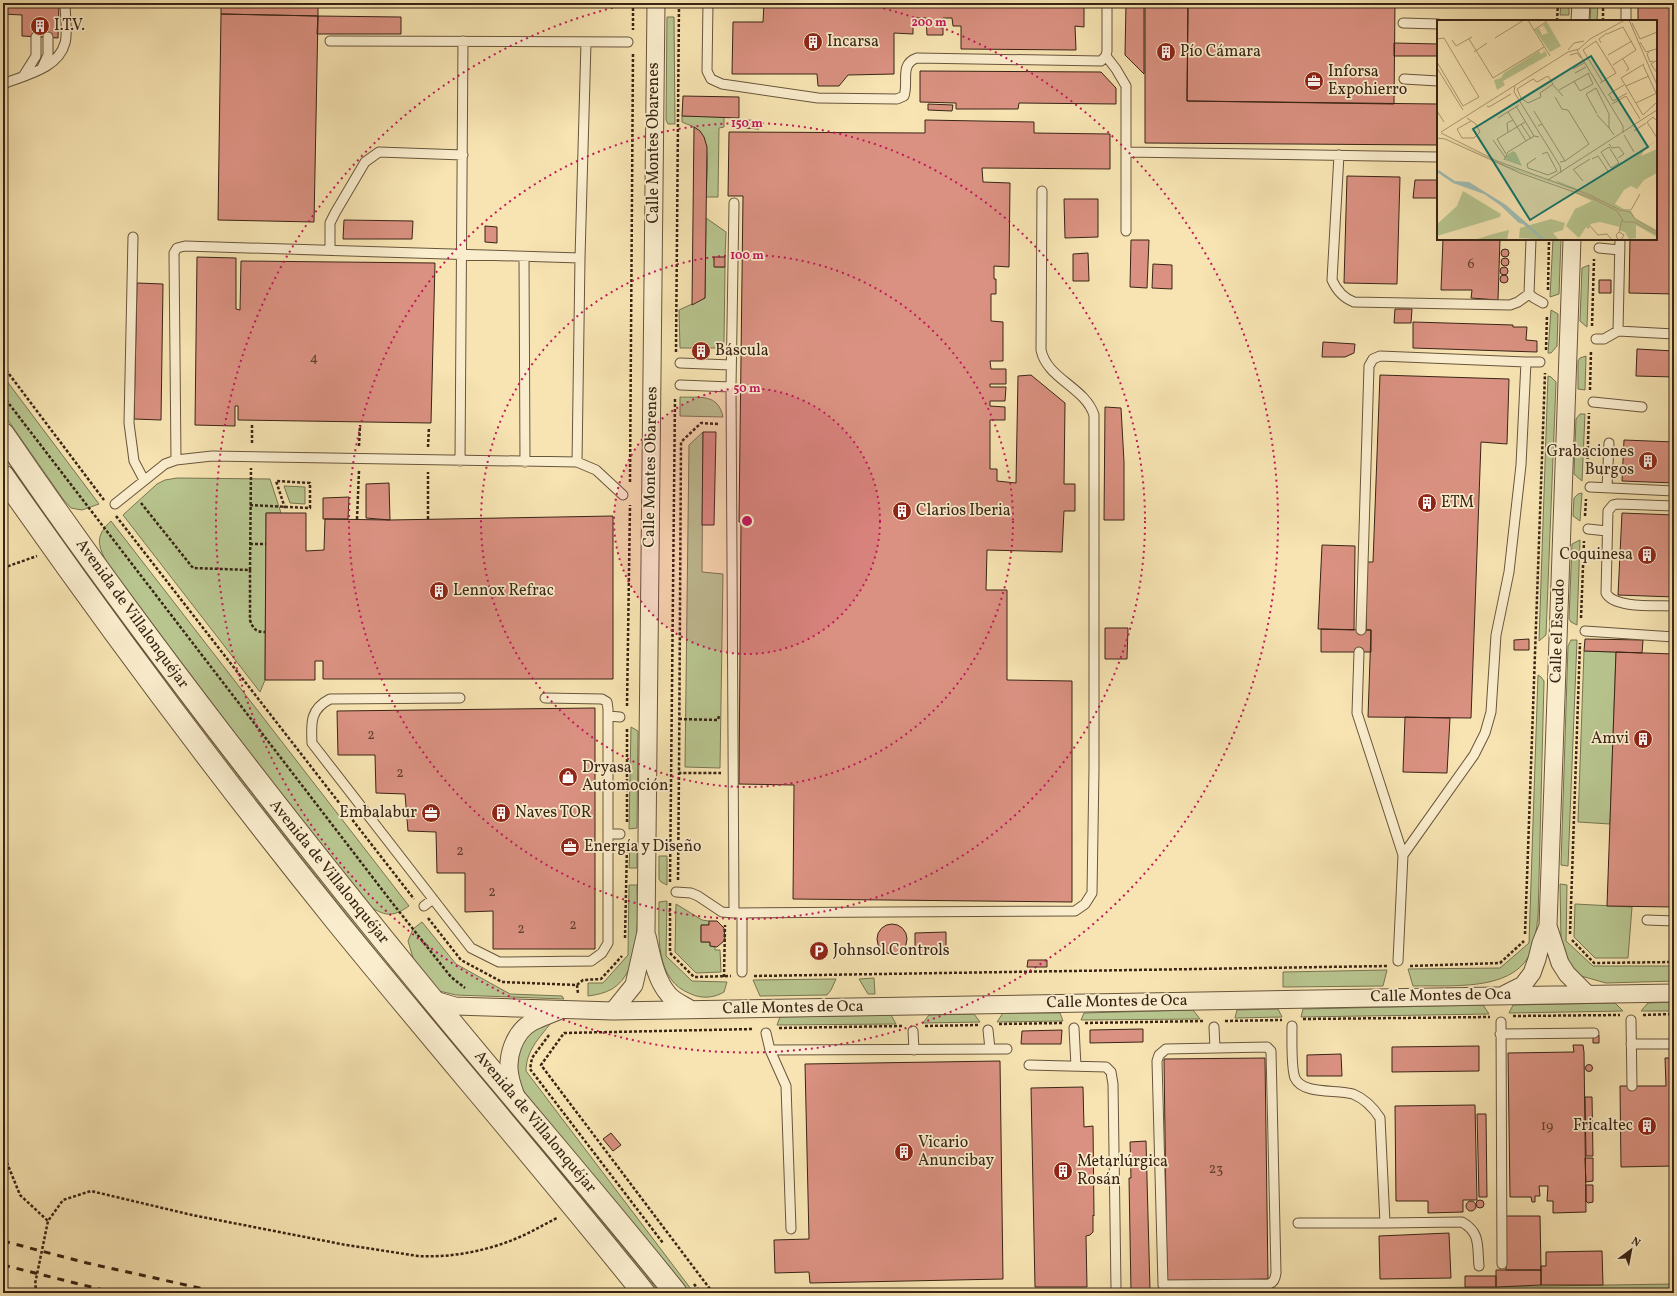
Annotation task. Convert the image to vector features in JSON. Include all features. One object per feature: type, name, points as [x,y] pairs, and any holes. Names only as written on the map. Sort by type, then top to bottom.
[{"type":"street","name":"Calle Montes Obarenes","points":[[613,1011],[634,985],[646,932],[656,3]]},
{"type":"street","points":[[1580,20],[1581,3]]},
{"type":"street","name":"Calle el Escudo","points":[[1572,240],[1548,926],[1560,963],[1567,974],[1587,994]]},
{"type":"street","name":"Avenida de Villalonquéjar","points":[[3,434],[74,536],[242,762],[431,999],[619,1222],[684,1287]]},
{"type":"street","name":"Avenida de Villalonquéjar","points":[[3,476],[196,742],[255,818],[409,1009],[644,1293]]},
{"type":"street","name":"Calle el Escudo","points":[[1503,994],[1523,985],[1532,973],[1541,942],[1548,926]]},
{"type":"street","name":"Calle Montes Obarenes","points":[[646,932],[652,958],[660,982],[670,996],[690,1009]]},
{"type":"street","name":"Calle Montes de Oca","points":[[431,999],[455,1006],[613,1011],[1674,992]]},
{"type":"street","name":"Calle Montes de Oca","points":[[517,1101],[510,1076],[510,1058],[514,1044],[519,1035],[531,1023],[560,1010]]},
{"type":"lane","points":[[3,84],[50,65],[60,54],[66,42],[65,3]]},
{"type":"lane","points":[[708,3],[707,70],[710,79],[722,84],[818,98],[897,99],[904,96],[906,65],[910,60],[917,58],[1101,61],[1106,56],[1107,51],[1107,3]]},
{"type":"lane","points":[[1626,3],[1626,20]]},
{"type":"lane","points":[[1403,23],[1437,24]]},
{"type":"lane","points":[[24,75],[36,56],[36,37]]},
{"type":"lane","points":[[42,68],[48,55],[48,37]]},
{"type":"lane","points":[[330,41],[632,42]]},
{"type":"lane","points":[[460,460],[464,41]]},
{"type":"lane","points":[[577,462],[580,258],[586,42]]},
{"type":"lane","points":[[1106,56],[1126,86],[1126,231]]},
{"type":"lane","points":[[1404,79],[1437,81]]},
{"type":"lane","points":[[330,250],[330,223],[334,213],[365,162],[379,152],[463,155]]},
{"type":"lane","points":[[1126,152],[1437,156]]},
{"type":"lane","points":[[1339,155],[1332,280],[1340,294],[1346,299],[1354,302],[1510,305],[1518,302],[1530,294]]},
{"type":"lane","points":[[672,892],[691,893],[722,912],[738,913],[1075,911],[1085,904],[1092,893],[1094,768],[1094,414],[1088,401],[1048,366],[1042,358],[1042,191]]},
{"type":"lane","points":[[734,203],[731,365],[732,774],[742,975]]},
{"type":"lane","points":[[132,237],[128,423],[134,461],[144,480]]},
{"type":"lane","points":[[1531,240],[1530,294],[1534,298],[1546,303]]},
{"type":"lane","points":[[1618,331],[1620,240]]},
{"type":"lane","points":[[176,460],[174,253],[177,248],[184,246],[580,258]]},
{"type":"lane","points":[[1599,248],[1620,250]]},
{"type":"lane","points":[[524,257],[525,462]]},
{"type":"lane","points":[[1596,339],[1604,339],[1618,331],[1674,334]]},
{"type":"lane","points":[[1360,630],[1369,366],[1373,359],[1380,356],[1544,362]]},
{"type":"lane","points":[[678,359],[731,365]]},
{"type":"lane","points":[[1403,855],[1474,755],[1485,733],[1491,712],[1496,635],[1509,572],[1521,465],[1526,362]]},
{"type":"lane","points":[[678,388],[731,387]]},
{"type":"lane","points":[[1593,402],[1642,406]]},
{"type":"lane","points":[[1607,488],[1609,443]]},
{"type":"lane","points":[[114,504],[165,464],[176,460],[212,456],[577,462],[596,470],[623,495]]},
{"type":"lane","points":[[1590,487],[1674,491]]},
{"type":"lane","points":[[1674,506],[1618,504],[1613,505],[1608,511],[1606,593],[1608,597],[1614,601],[1624,604],[1674,606]]},
{"type":"lane","points":[[1588,529],[1607,531]]},
{"type":"lane","points":[[1585,631],[1674,636]]},
{"type":"lane","points":[[1359,652],[1357,713],[1403,855],[1398,964]]},
{"type":"lane","points":[[460,698],[330,699],[321,703],[314,713],[311,728],[312,744],[471,948],[498,962],[591,961],[602,953],[608,943],[609,834],[607,702],[602,699],[545,698]]},
{"type":"lane","points":[[608,716],[620,717]]},
{"type":"lane","points":[[609,834],[620,834]]},
{"type":"lane","points":[[422,907],[433,899]]},
{"type":"lane","points":[[1647,920],[1674,921]]},
{"type":"lane","points":[[1631,1020],[1632,1086]]},
{"type":"lane","points":[[1501,1022],[1502,1264]]},
{"type":"lane","points":[[1214,1026],[1215,1048]]},
{"type":"lane","points":[[1292,1026],[1294,1073],[1299,1083],[1306,1088],[1351,1094],[1373,1108],[1380,1118],[1385,1223]]},
{"type":"lane","points":[[1074,1028],[1076,1066]]},
{"type":"lane","points":[[988,1030],[990,1049]]},
{"type":"lane","points":[[913,1031],[914,1050]]},
{"type":"lane","points":[[766,1033],[770,1050],[786,1086],[791,1230]]},
{"type":"lane","points":[[1500,1034],[1594,1033]]},
{"type":"lane","points":[[1632,1044],[1674,1044]]},
{"type":"lane","points":[[1267,1047],[1272,1051],[1275,1279],[1268,1284],[1163,1285],[1158,1069],[1159,1055],[1166,1049],[1215,1048],[1267,1047]]},
{"type":"lane","points":[[770,1050],[1007,1049]]},
{"type":"lane","points":[[1029,1066],[1106,1067],[1111,1072],[1113,1084],[1116,1287]]},
{"type":"lane","points":[[1298,1223],[1462,1222],[1470,1226],[1476,1234],[1479,1266]]},
{"type":"path","points":[[630,486],[633,3]]},
{"type":"path","points":[[678,359],[679,3]]},
{"type":"path","points":[[1557,20],[1558,3]]},
{"type":"path","points":[[1603,3],[1603,20]]},
{"type":"path","points":[[678,388],[670,953],[694,977],[1500,963],[1525,940],[1549,240]]},
{"type":"path","points":[[3,366],[105,502]]},
{"type":"path","points":[[3,396],[390,900],[451,978],[466,989]]},
{"type":"path","points":[[731,424],[701,423],[681,442],[678,773],[732,774]]},
{"type":"path","points":[[252,424],[250,620],[252,628],[258,632],[265,632]]},
{"type":"path","points":[[250,506],[285,508],[310,508],[310,483],[276,481],[285,508]]},
{"type":"path","points":[[627,710],[630,502]]},
{"type":"path","points":[[141,503],[193,568],[250,570]]},
{"type":"path","points":[[115,514],[422,907],[461,960],[502,982],[577,985],[583,980],[601,979],[625,952]]},
{"type":"path","points":[[250,544],[266,544]]},
{"type":"path","points":[[3,568],[54,548]]},
{"type":"path","points":[[679,719],[718,720],[718,716]]},
{"type":"path","points":[[627,725],[627,826]]},
{"type":"path","points":[[625,944],[627,842]]},
{"type":"path","points":[[577,985],[580,1010],[580,1032]]},
{"type":"path","points":[[553,1030],[532,1058],[530,1069],[664,1243]]},
{"type":"path","points":[[3,1153],[20,1195],[48,1221]]},
{"type":"path","points":[[37,1293],[34,1284],[48,1221],[63,1200],[91,1191],[192,1215],[346,1245],[429,1257],[462,1253],[516,1239],[575,1208]]},
{"type":"path","points":[[684,1287],[702,1293]]},
{"type":"green space","points":[[1561,3],[1569,3],[1569,15],[1560,15]]},
{"type":"green space","points":[[1591,3],[1598,3],[1597,20],[1590,20]]},
{"type":"green space","points":[[667,17],[674,17],[675,124],[668,124],[666,120]]},
{"type":"green space","points":[[682,116],[724,117],[724,127],[719,128],[718,197],[706,197],[706,144],[697,129],[682,122]]},
{"type":"green space","points":[[706,218],[726,232],[725,257],[714,258],[715,267],[725,267],[723,348],[680,348],[679,310],[705,298]]},
{"type":"green space","points":[[1553,240],[1561,240],[1559,294],[1550,297]]},
{"type":"green space","points":[[1589,265],[1587,327],[1580,321],[1582,268]]},
{"type":"green space","points":[[1551,310],[1558,314],[1557,346],[1551,353],[1548,353]]},
{"type":"green space","points":[[1586,356],[1585,390],[1578,389],[1578,361],[1580,358]]},
{"type":"green space","points":[[3,376],[99,504],[82,510],[71,508],[63,499],[3,413]]},
{"type":"green space","points":[[1548,376],[1556,382],[1546,635],[1539,641]]},
{"type":"green space","points":[[680,397],[701,397],[712,400],[721,409],[723,417],[680,416]]},
{"type":"green space","points":[[1580,414],[1585,414],[1582,481],[1574,474],[1576,419]]},
{"type":"green space","points":[[703,432],[702,572],[723,574],[720,768],[685,767],[689,445]]},
{"type":"green space","points":[[3,451],[323,880],[376,948],[629,1249],[663,1293],[660,1293],[590,1207],[411,994],[232,768],[93,582],[3,455]]},
{"type":"green space","points":[[177,478],[270,479],[281,513],[266,513],[265,680],[260,692],[123,515],[157,484],[165,480]]},
{"type":"green space","points":[[284,486],[305,487],[305,504],[290,503]]},
{"type":"green space","points":[[1582,493],[1580,521],[1573,516],[1574,498],[1578,494]]},
{"type":"green space","points":[[111,521],[409,906],[393,914],[388,914],[368,905],[301,819],[106,561],[101,550],[100,535]]},
{"type":"green space","points":[[1580,540],[1577,625],[1569,619],[1572,544]]},
{"type":"green space","points":[[1571,640],[1577,640],[1568,866],[1561,865],[1568,646]]},
{"type":"green space","points":[[1584,651],[1616,652],[1610,824],[1578,822]]},
{"type":"green space","points":[[1538,675],[1544,681],[1538,918],[1531,952],[1520,968],[1507,976],[1493,981],[1460,986],[1413,986],[1408,969],[1500,968],[1529,943]]},
{"type":"green space","points":[[631,727],[638,731],[637,828],[629,829]]},
{"type":"green space","points":[[630,844],[637,845],[637,868],[629,868]]},
{"type":"green space","points":[[659,856],[667,856],[667,885],[659,879]]},
{"type":"green space","points":[[1560,884],[1567,885],[1566,941],[1593,966],[1674,966],[1674,981],[1606,983],[1581,976],[1575,971],[1569,965],[1561,940]]},
{"type":"green space","points":[[629,885],[637,885],[637,927],[634,956],[629,969],[622,980],[612,989],[600,994],[588,996],[588,983],[603,983],[628,955]]},
{"type":"green space","points":[[667,901],[666,956],[692,981],[727,982],[724,992],[716,996],[695,996],[679,987],[670,978],[661,955],[659,942],[659,902]]},
{"type":"green space","points":[[676,904],[702,920],[709,921],[709,925],[701,925],[701,942],[710,942],[710,946],[715,947],[715,950],[720,950],[721,972],[696,973],[675,952]]},
{"type":"green space","points":[[1575,904],[1632,907],[1628,958],[1595,958],[1574,937]]},
{"type":"green space","points":[[422,922],[456,964],[510,994],[562,996],[564,999],[456,995],[439,991],[414,961],[408,941],[413,929]]},
{"type":"green space","points":[[1387,970],[1383,986],[1283,987],[1283,972]]},
{"type":"green space","points":[[874,978],[875,994],[868,994],[859,979]]},
{"type":"green space","points":[[836,979],[827,995],[760,996],[753,980]]},
{"type":"green space","points":[[1674,1002],[1674,1011],[1641,1011],[1648,1003]]},
{"type":"green space","points":[[1615,1003],[1623,1011],[1509,1013],[1513,1005]]},
{"type":"green space","points":[[1483,1005],[1489,1014],[1301,1017],[1303,1009]]},
{"type":"green space","points":[[1278,1009],[1282,1017],[1235,1018],[1237,1010]]},
{"type":"green space","points":[[1193,1010],[1200,1019],[1081,1020],[1084,1013]]},
{"type":"green space","points":[[1003,1013],[1060,1013],[1063,1021],[997,1022]]},
{"type":"green space","points":[[974,1014],[980,1022],[923,1023],[929,1015]]},
{"type":"green space","points":[[891,1015],[896,1024],[777,1025],[780,1017]]},
{"type":"green space","points":[[551,1023],[534,1045],[528,1057],[526,1071],[694,1293],[690,1293],[525,1093],[516,1079],[518,1051],[528,1034],[536,1028]]},
{"type":"green space","points":[[1674,1284],[1674,1293],[1092,1293]]},
{"type":"building","name":"I.T.V.","points":[[3,3],[59,3],[58,38],[22,36],[22,15],[3,14]]},
{"type":"building","points":[[221,3],[318,3],[318,16],[221,14]]},
{"type":"building","name":"Incarsa","points":[[764,3],[1084,3],[1084,27],[1075,26],[1076,50],[961,49],[961,26],[953,26],[952,18],[943,18],[943,35],[927,35],[926,18],[913,18],[913,34],[894,33],[894,74],[848,75],[839,86],[818,86],[817,74],[732,74],[733,22],[763,22]]},
{"type":"building","points":[[1126,3],[1144,3],[1144,74],[1125,55]]},
{"type":"building","name":"Pío Cámara","points":[[1145,3],[1188,3],[1187,101],[1437,104],[1437,145],[1145,143]]},
{"type":"building","points":[[1188,3],[1395,3],[1394,104],[1187,101]]},
{"type":"building","points":[[1638,3],[1674,3],[1674,294],[1629,293],[1630,240],[1657,240],[1657,20],[1638,20]]},
{"type":"building","points":[[221,14],[318,16],[314,222],[218,220]]},
{"type":"building","points":[[318,16],[401,17],[401,34],[317,34]]},
{"type":"building","points":[[1394,43],[1437,44],[1437,56],[1394,56]]},
{"type":"building","points":[[920,71],[1101,72],[1116,88],[1116,104],[1019,103],[1018,109],[956,109],[956,103],[920,102]]},
{"type":"building","points":[[683,96],[739,97],[739,118],[682,116]]},
{"type":"building","points":[[928,104],[953,105],[952,111],[928,110]]},
{"type":"building","points":[[747,120],[760,121],[759,129],[746,128]]},
{"type":"building","name":"Clarios Iberia","points":[[925,120],[1034,122],[1034,133],[1110,134],[1110,169],[982,168],[983,182],[1010,183],[1009,267],[994,266],[996,294],[991,294],[991,321],[1003,322],[1003,361],[990,361],[991,369],[1006,369],[1006,384],[990,384],[990,387],[1006,387],[1005,401],[990,401],[990,406],[1005,407],[1005,420],[990,420],[990,469],[997,469],[997,481],[1016,483],[1018,376],[1031,375],[1065,403],[1064,484],[1075,484],[1075,511],[1064,511],[1062,552],[987,550],[986,590],[1007,590],[1007,680],[1072,681],[1072,902],[793,899],[794,785],[739,784],[741,522],[739,522],[743,196],[728,196],[729,132],[925,133]]},
{"type":"building","points":[[694,127],[700,131],[704,137],[707,147],[705,298],[692,305]]},
{"type":"building","points":[[1347,176],[1400,177],[1397,284],[1344,283]]},
{"type":"building","points":[[1415,180],[1437,180],[1437,198],[1413,198]]},
{"type":"building","points":[[1064,199],[1098,199],[1098,237],[1065,238]]},
{"type":"building","points":[[344,220],[413,221],[412,239],[343,239]]},
{"type":"building","points":[[485,226],[497,227],[497,243],[485,242]]},
{"type":"building","points":[[1131,240],[1149,240],[1147,288],[1130,287]]},
{"type":"building","points":[[1443,240],[1500,240],[1498,300],[1471,298],[1472,290],[1441,290]]},
{"type":"building","points":[[1503,249],[1507,249],[1509,253],[1507,257],[1503,257],[1501,255],[1501,251]]},
{"type":"building","points":[[1088,253],[1089,281],[1073,281],[1073,254]]},
{"type":"building","points":[[197,257],[236,258],[236,309],[240,310],[241,261],[435,263],[431,423],[238,420],[238,406],[235,406],[235,426],[195,425]]},
{"type":"building","points":[[714,257],[725,257],[725,267],[714,267]]},
{"type":"building","points":[[1503,258],[1507,258],[1509,262],[1507,266],[1503,266],[1501,264],[1501,260]]},
{"type":"building","points":[[1153,264],[1172,265],[1172,289],[1152,288]]},
{"type":"building","points":[[1504,267],[1507,268],[1507,274],[1504,275],[1501,274],[1500,271],[1501,268]]},
{"type":"building","points":[[1504,275],[1507,276],[1507,282],[1504,283],[1501,282],[1500,279],[1501,276]]},
{"type":"building","points":[[1599,280],[1611,280],[1611,293],[1599,293]]},
{"type":"building","points":[[137,283],[163,284],[161,420],[134,419]]},
{"type":"building","points":[[1395,309],[1412,309],[1411,323],[1394,323]]},
{"type":"building","points":[[1413,322],[1513,325],[1513,327],[1527,327],[1526,340],[1537,341],[1537,352],[1413,348]]},
{"type":"building","points":[[1323,342],[1355,344],[1354,353],[1345,357],[1322,357]]},
{"type":"building","name":"Báscula","points":[[694,347],[707,347],[707,357],[695,357]]},
{"type":"building","points":[[1637,349],[1674,351],[1674,377],[1636,376]]},
{"type":"building","name":"ETM","points":[[1380,375],[1509,379],[1507,444],[1481,442],[1471,718],[1368,717],[1371,630],[1366,630],[1367,562],[1373,562]]},
{"type":"building","points":[[1105,407],[1121,408],[1124,462],[1124,520],[1104,520]]},
{"type":"building","points":[[703,432],[716,432],[714,525],[702,525]]},
{"type":"building","name":"Grabaciones Burgos","points":[[1624,440],[1674,442],[1674,483],[1622,481]]},
{"type":"building","points":[[389,483],[390,520],[366,518],[366,484]]},
{"type":"building","points":[[349,497],[348,519],[323,519],[323,498]]},
{"type":"building","name":"Lennox Refrac","points":[[266,513],[306,513],[306,551],[324,550],[325,519],[390,520],[613,516],[613,679],[323,679],[323,661],[315,661],[315,680],[265,680]]},
{"type":"building","name":"Coquinesa","points":[[1622,513],[1674,515],[1674,597],[1618,595]]},
{"type":"building","points":[[1322,545],[1355,546],[1354,630],[1318,629]]},
{"type":"building","points":[[1105,628],[1128,628],[1127,659],[1105,659]]},
{"type":"building","points":[[1321,629],[1371,630],[1371,652],[1321,652]]},
{"type":"building","points":[[1529,639],[1529,650],[1514,650],[1514,640]]},
{"type":"building","points":[[1585,639],[1643,640],[1642,653],[1584,651]]},
{"type":"building","name":"Amvi","points":[[1616,652],[1674,654],[1674,907],[1607,906]]},
{"type":"building","name":"Naves TOR","points":[[595,708],[595,949],[493,949],[493,911],[465,912],[465,873],[437,873],[436,832],[408,831],[405,794],[376,793],[375,755],[338,755],[337,711]]},
{"type":"building","points":[[1405,717],[1450,718],[1447,773],[1403,772]]},
{"type":"building","points":[[709,921],[717,921],[724,928],[725,940],[717,947],[710,946],[710,942],[701,942],[701,925],[709,925]]},
{"type":"building","points":[[892,924],[903,928],[907,939],[903,950],[892,954],[881,950],[877,939],[881,928]]},
{"type":"building","points":[[946,932],[946,953],[915,954],[915,933]]},
{"type":"building","points":[[1028,960],[1047,960],[1047,967],[1027,967]]},
{"type":"building","points":[[1143,1029],[1143,1042],[1090,1043],[1090,1030]]},
{"type":"building","points":[[1062,1030],[1061,1044],[1021,1044],[1022,1031]]},
{"type":"building","points":[[1593,1035],[1599,1035],[1599,1043],[1593,1043]]},
{"type":"building","points":[[1573,1045],[1583,1045],[1584,1052],[1586,1212],[1553,1213],[1553,1201],[1547,1201],[1548,1186],[1539,1186],[1540,1196],[1535,1196],[1535,1202],[1532,1202],[1531,1197],[1510,1197],[1508,1053],[1574,1052]]},
{"type":"building","points":[[1479,1046],[1479,1071],[1392,1072],[1392,1047]]},
{"type":"building","points":[[1341,1054],[1342,1076],[1307,1076],[1307,1055]]},
{"type":"building","points":[[1265,1058],[1268,1279],[1167,1281],[1164,1059]]},
{"type":"building","name":"Fricaltec","points":[[1665,1058],[1674,1058],[1674,1166],[1621,1167],[1620,1086],[1666,1086]]},
{"type":"building","name":"Vicario Anuncibay","points":[[1000,1061],[1003,1279],[810,1283],[809,1272],[775,1273],[774,1240],[809,1239],[805,1064]]},
{"type":"building","points":[[1589,1064],[1592,1065],[1592,1071],[1589,1072],[1586,1071],[1585,1068],[1586,1065]]},
{"type":"building","name":"Metarlúrgica Rosán","points":[[1083,1087],[1084,1127],[1093,1126],[1094,1216],[1093,1215],[1093,1232],[1086,1236],[1087,1287],[1035,1287],[1031,1088]]},
{"type":"building","points":[[1585,1097],[1592,1097],[1593,1156],[1586,1156]]},
{"type":"building","points":[[1475,1105],[1477,1200],[1463,1200],[1463,1212],[1428,1213],[1428,1201],[1396,1201],[1395,1106]]},
{"type":"building","points":[[1477,1114],[1486,1114],[1487,1197],[1479,1197]]},
{"type":"building","points":[[611,1133],[621,1145],[613,1151],[603,1139]]},
{"type":"building","points":[[1146,1141],[1150,1290],[1131,1291],[1129,1178],[1131,1178],[1130,1142]]},
{"type":"building","points":[[1585,1158],[1593,1158],[1593,1181],[1586,1182]]},
{"type":"building","points":[[1586,1185],[1593,1185],[1593,1202],[1588,1203],[1586,1201]]},
{"type":"building","points":[[1478,1200],[1482,1200],[1484,1204],[1482,1208],[1478,1208],[1476,1206],[1476,1202]]},
{"type":"building","points":[[1471,1201],[1476,1206],[1471,1211],[1466,1206]]},
{"type":"building","points":[[1505,1216],[1540,1216],[1541,1270],[1506,1270]]},
{"type":"building","points":[[1449,1233],[1451,1278],[1380,1279],[1379,1236]]},
{"type":"building","points":[[1602,1251],[1603,1285],[1541,1285],[1541,1266],[1546,1266],[1546,1252]]},
{"type":"building","points":[[1496,1270],[1541,1270],[1541,1285],[1496,1287]]},
{"type":"building","points":[[1465,1276],[1496,1276],[1496,1287],[1465,1287]]},
{"type":"railway","points":[[3,1241],[87,1263],[222,1293]]},
{"type":"railway","points":[[3,1265],[115,1293]]},
{"type":"place","name":"I.T.V.","points":[[40,26]]},
{"type":"place","name":"Incarsa","points":[[813,42]]},
{"type":"place","name":"Pío Cámara","points":[[1166,52]]},
{"type":"place","name":"Inforsa Expohierro","points":[[1314,81]]},
{"type":"place","name":"Báscula","points":[[701,351]]},
{"type":"place","name":"Grabaciones Burgos","points":[[1648,461]]},
{"type":"place","name":"ETM","points":[[1427,503]]},
{"type":"place","name":"Clarios Iberia","points":[[902,511]]},
{"type":"place","name":"Coquinesa","points":[[1647,555]]},
{"type":"place","name":"Lennox Refrac","points":[[439,591]]},
{"type":"place","name":"Amvi","points":[[1643,739]]},
{"type":"place","name":"Dryasa Automoción","points":[[568,777]]},
{"type":"place","name":"Embalabur","points":[[431,813]]},
{"type":"place","name":"Naves TOR","points":[[501,813]]},
{"type":"place","name":"Energía y Diseño","points":[[570,847]]},
{"type":"place","name":"Johnsol Controls","points":[[819,951]]},
{"type":"place","name":"Fricaltec","points":[[1647,1126]]},
{"type":"place","name":"Vicario Anuncibay","points":[[904,1152]]},
{"type":"place","name":"Metarlúrgica Rosán","points":[[1063,1171]]}]
